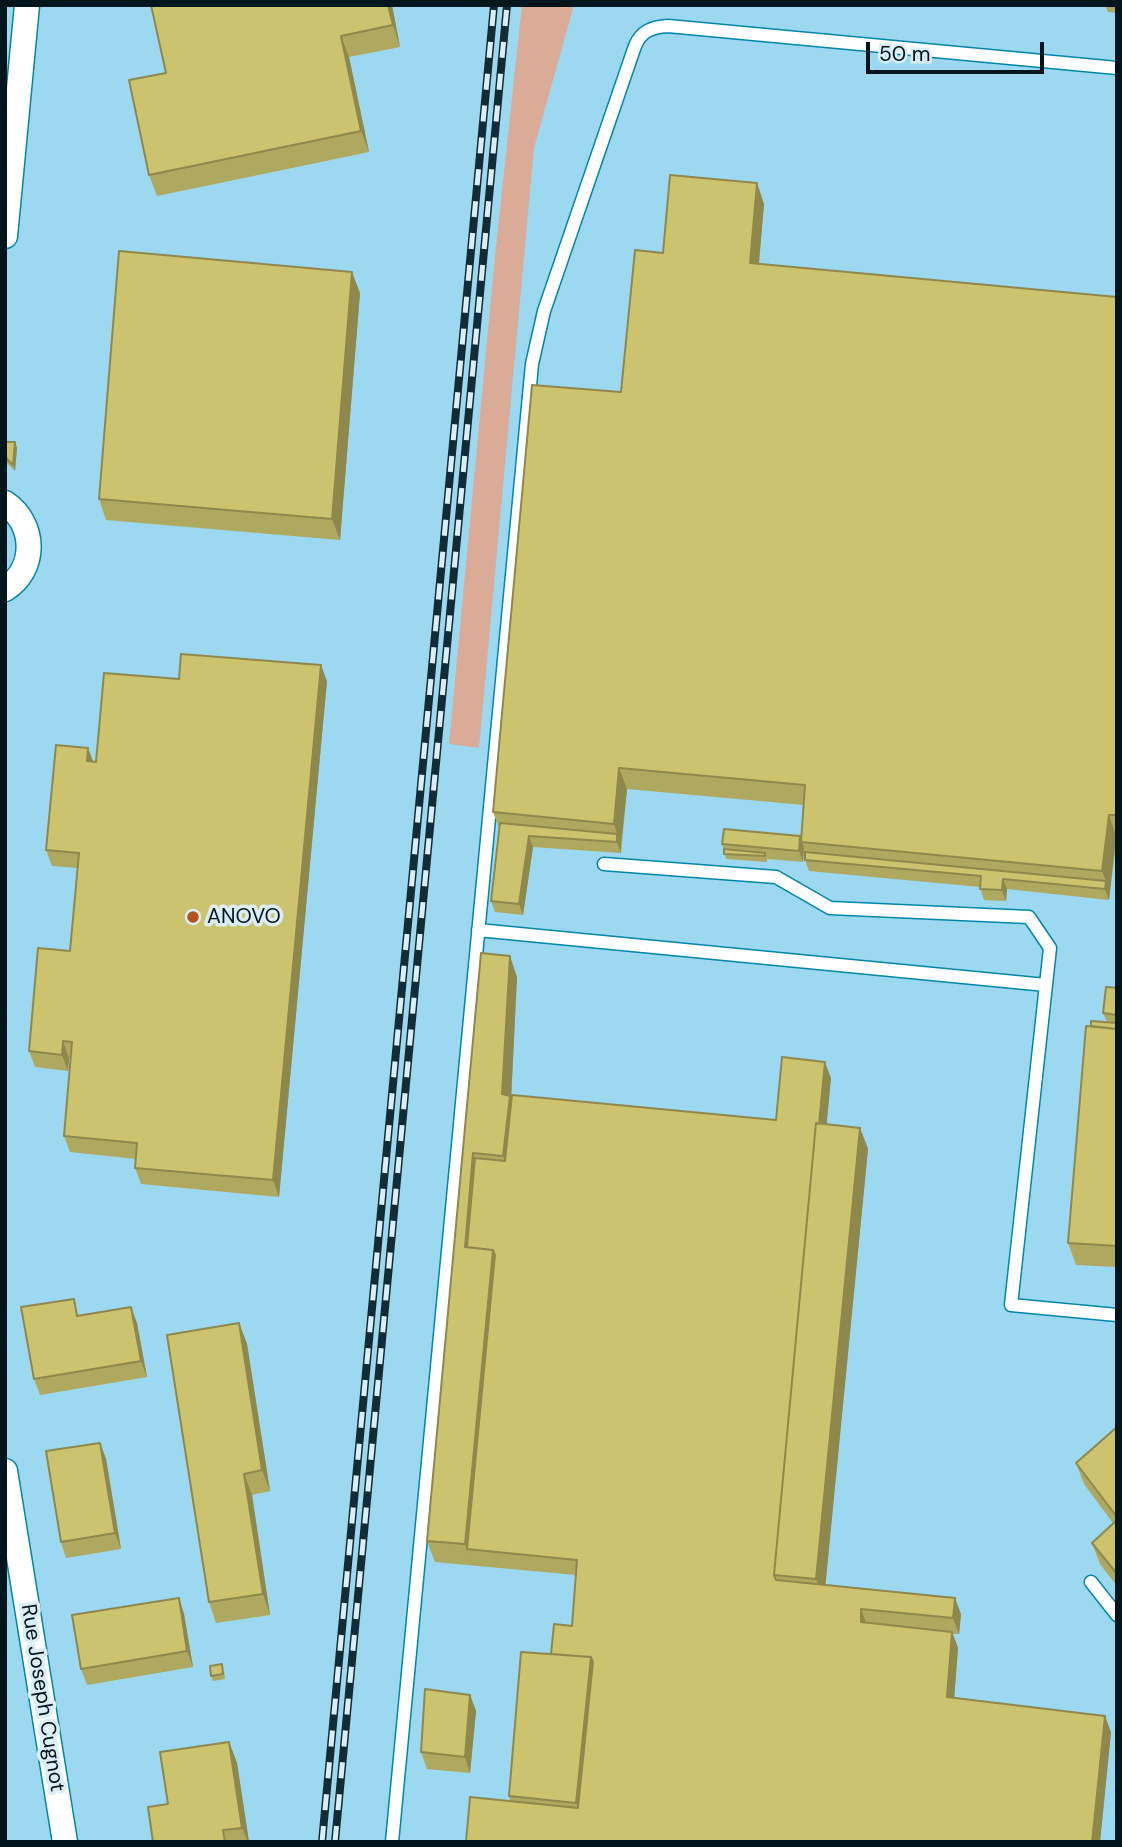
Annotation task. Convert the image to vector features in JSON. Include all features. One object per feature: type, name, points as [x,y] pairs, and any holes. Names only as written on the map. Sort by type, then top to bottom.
[{"type":"street","points":[[5,236],[27,5]]},
{"type":"street","points":[[5,503],[22,520],[29,544],[24,568],[5,589]]},
{"type":"street","name":"Rue Joseph Cugnot","points":[[5,1471],[65,1842]]},
{"type":"lane","points":[[392,1842],[534,348],[544,311],[638,38],[655,27],[668,26],[1117,68]]},
{"type":"lane","points":[[604,864],[776,877],[830,908],[1029,917],[1050,948],[1011,1305],[1117,1315]]},
{"type":"lane","points":[[478,930],[1046,985]]},
{"type":"lane","points":[[1091,1582],[1117,1615]]},
{"type":"shaded area","points":[[5,5],[1117,5],[1117,1842],[5,1842]]},
{"type":"shaded area","points":[[522,5],[574,5],[534,148],[479,748],[449,744],[495,256]]},
{"type":"building","points":[[151,5],[388,5],[393,25],[341,36],[361,131],[149,175],[129,80],[166,73]]},
{"type":"building","points":[[670,175],[757,183],[750,263],[1117,297],[1117,815],[1109,815],[1102,871],[801,842],[805,785],[619,768],[614,824],[493,812],[532,385],[621,392],[635,250],[663,253]]},
{"type":"building","points":[[119,251],[352,272],[332,519],[99,499]]},
{"type":"building","points":[[5,442],[15,442],[13,465],[5,457]]},
{"type":"building","name":"ANOVO","points":[[181,654],[321,665],[273,1180],[135,1168],[137,1143],[64,1136],[72,1042],[63,1041],[62,1055],[29,1051],[38,948],[70,951],[79,853],[46,850],[56,745],[88,748],[87,761],[96,762],[104,673],[179,679]]},
{"type":"building","points":[[500,823],[617,834],[617,842],[529,836],[519,904],[491,901]]},
{"type":"building","points":[[724,829],[800,836],[799,851],[722,844]]},
{"type":"building","points":[[724,849],[765,853],[765,856],[724,854]]},
{"type":"building","points":[[805,852],[1106,881],[1105,889],[1003,879],[1002,890],[980,889],[981,876],[805,860]]},
{"type":"building","points":[[481,953],[510,956],[502,1094],[510,1096],[503,1156],[473,1153],[465,1247],[493,1250],[465,1544],[427,1541]]},
{"type":"building","points":[[1106,987],[1117,988],[1117,1015],[1103,1013]]},
{"type":"building","points":[[1091,1021],[1117,1023],[1117,1029],[1091,1026]]},
{"type":"building","points":[[1086,1026],[1117,1029],[1117,1246],[1068,1243]]},
{"type":"building","points":[[782,1057],[825,1062],[819,1124],[816,1123],[774,1575],[776,1580],[955,1598],[953,1618],[861,1609],[861,1622],[952,1632],[947,1697],[1105,1716],[1092,1842],[466,1842],[470,1797],[578,1808],[593,1662],[591,1657],[551,1654],[554,1624],[572,1626],[577,1560],[467,1549],[495,1255],[493,1250],[467,1247],[475,1158],[505,1161],[512,1095],[776,1120]]},
{"type":"building","points":[[816,1123],[860,1128],[816,1579],[774,1575]]},
{"type":"building","points":[[74,1299],[77,1316],[131,1307],[141,1361],[34,1379],[21,1307]]},
{"type":"building","points":[[239,1323],[262,1470],[244,1474],[263,1594],[209,1602],[167,1335]]},
{"type":"building","points":[[1117,1427],[1117,1517],[1076,1463]]},
{"type":"building","points":[[100,1443],[115,1533],[61,1542],[46,1451]]},
{"type":"building","points":[[1117,1520],[1117,1574],[1092,1543]]},
{"type":"building","points":[[179,1598],[187,1651],[81,1669],[72,1615]]},
{"type":"building","points":[[521,1652],[591,1657],[576,1803],[509,1796]]},
{"type":"building","points":[[222,1664],[223,1674],[211,1676],[210,1666]]},
{"type":"building","points":[[425,1689],[470,1695],[465,1757],[421,1752]]},
{"type":"building","points":[[229,1742],[242,1828],[223,1830],[225,1842],[153,1842],[148,1807],[168,1804],[160,1752]]},
{"type":"railway","points":[[322,1842],[494,5]]},
{"type":"railway","points":[[335,1842],[507,5]]},
{"type":"place","name":"ANOVO","points":[[193,917]]}]
